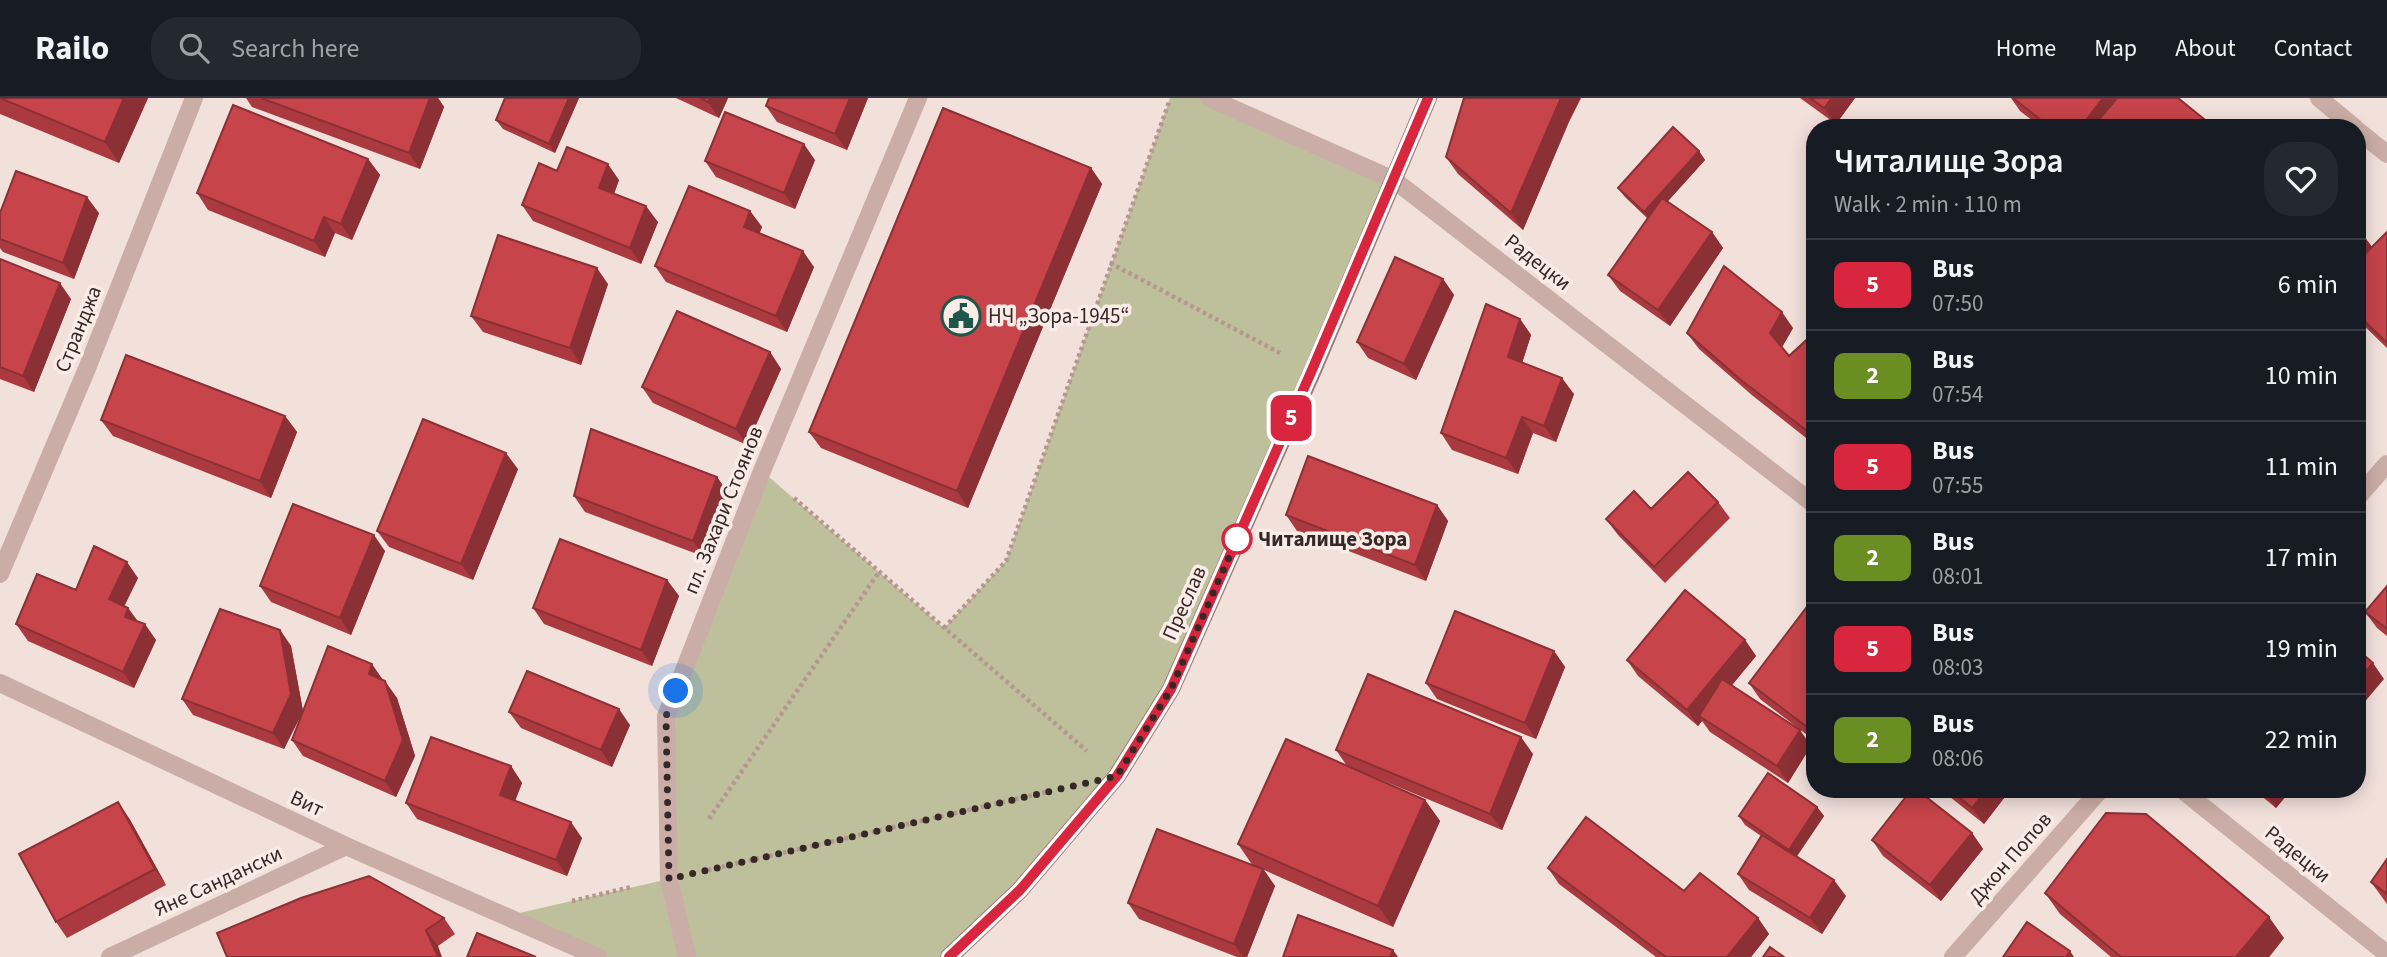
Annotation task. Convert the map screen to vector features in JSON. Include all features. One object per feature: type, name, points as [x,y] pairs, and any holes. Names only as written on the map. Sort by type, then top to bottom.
[{"type":"main road","name":"Преслав","points":[[949,957],[1020,890],[1117,776],[1171,689],[1428,98]]},
{"type":"street","name":"Странджа","points":[[0,574],[86,371],[194,98]]},
{"type":"street","name":"пл. Захари Стоянов","points":[[687,957],[669,879],[666,716],[762,471],[918,98]]},
{"type":"street","name":"Радецки","points":[[1209,98],[1394,180],[1806,498]]},
{"type":"street","points":[[2319,98],[2344,119]]},
{"type":"street","points":[[2366,137],[2387,154]]},
{"type":"street","points":[[2366,488],[2387,464]]},
{"type":"street","name":"Вит","points":[[0,683],[346,846],[598,957]]},
{"type":"street","name":"Джон Попов","points":[[1953,957],[2093,798]]},
{"type":"street","name":"Радецки","points":[[2192,798],[2387,954]]},
{"type":"street","name":"Яне Сандански","points":[[110,957],[346,846]]},
{"type":"path","points":[[944,628],[1006,561],[1170,98]]},
{"type":"path","points":[[1110,263],[1312,370]]},
{"type":"path","points":[[762,471],[1117,776]]},
{"type":"path","points":[[708,822],[879,572]]},
{"type":"path","points":[[506,916],[1117,776]]},
{"type":"green space","points":[[1170,98],[1209,98],[1394,180],[1171,689],[1117,776],[949,957],[598,957],[506,916],[669,879],[666,716],[762,471],[944,628],[1006,561]]},
{"type":"building","points":[[0,98],[124,98],[105,142]]},
{"type":"building","points":[[261,98],[430,98],[409,153]]},
{"type":"building","points":[[505,98],[569,98],[549,144],[496,120]]},
{"type":"building","points":[[769,98],[850,98],[835,134],[766,106]]},
{"type":"building","points":[[1464,98],[1561,98],[1511,213],[1446,157]]},
{"type":"building","points":[[1810,98],[1832,98],[1824,108]]},
{"type":"building","points":[[2013,98],[2103,98],[2087,119],[2040,119]]},
{"type":"building","points":[[2117,98],[2178,98],[2204,119],[2100,119]]},
{"type":"building","points":[[233,105],[368,159],[341,224],[324,217],[314,241],[197,193]]},
{"type":"building","name":"НЧ „Зора-1945“","points":[[943,108],[1091,168],[957,491],[809,432]]},
{"type":"building","points":[[725,112],[804,144],[784,193],[705,161]]},
{"type":"building","points":[[1673,127],[1699,151],[1644,212],[1618,188]]},
{"type":"building","points":[[567,147],[608,164],[599,188],[646,206],[630,248],[522,205],[539,163],[557,171]]},
{"type":"building","points":[[16,171],[87,197],[63,263],[0,239],[0,213]]},
{"type":"building","points":[[689,186],[750,211],[744,227],[803,251],[776,316],[655,266]]},
{"type":"building","points":[[1662,198],[1712,232],[1658,310],[1608,275]]},
{"type":"building","points":[[2387,232],[2387,343],[2366,323],[2366,253]]},
{"type":"building","points":[[498,235],[597,268],[570,348],[471,316]]},
{"type":"building","points":[[1395,257],[1443,279],[1404,364],[1357,342]]},
{"type":"building","points":[[0,259],[60,283],[23,376],[0,367]]},
{"type":"building","points":[[1724,266],[1782,312],[1770,333],[1789,356],[1806,340],[1806,430],[1741,380],[1687,333]]},
{"type":"building","points":[[1486,304],[1520,319],[1508,357],[1562,378],[1544,426],[1522,417],[1506,458],[1441,433]]},
{"type":"building","points":[[677,311],[770,352],[736,429],[642,387]]},
{"type":"building","points":[[126,355],[285,416],[260,481],[101,420]]},
{"type":"building","points":[[423,419],[506,453],[461,564],[377,531]]},
{"type":"building","points":[[591,429],[717,477],[693,541],[574,496]]},
{"type":"building","points":[[1308,456],[1437,505],[1415,565],[1286,515]]},
{"type":"building","points":[[1688,472],[1718,502],[1654,567],[1606,519],[1634,491],[1651,509]]},
{"type":"building","points":[[293,504],[374,535],[340,618],[260,586]]},
{"type":"building","points":[[560,539],[667,580],[641,650],[533,608]]},
{"type":"building","points":[[94,546],[127,562],[109,599],[128,608],[125,617],[145,624],[123,672],[16,624],[37,574],[76,590]]},
{"type":"building","points":[[2387,586],[2387,629],[2366,611]]},
{"type":"building","points":[[1685,590],[1745,640],[1687,710],[1627,660]]},
{"type":"building","points":[[1806,608],[1806,726],[1749,683]]},
{"type":"building","points":[[220,609],[280,630],[291,694],[273,733],[182,699]]},
{"type":"building","points":[[1455,611],[1554,651],[1525,723],[1426,683]]},
{"type":"building","points":[[328,646],[372,664],[369,674],[385,681],[403,740],[385,781],[292,740]]},
{"type":"building","points":[[2366,657],[2373,663],[2366,671]]},
{"type":"building","points":[[527,671],[619,709],[601,750],[509,712]]},
{"type":"building","points":[[1368,674],[1521,737],[1490,814],[1336,750]]},
{"type":"building","points":[[1722,679],[1800,730],[1777,766],[1699,716]]},
{"type":"building","points":[[431,737],[511,766],[500,795],[571,822],[556,860],[406,803]]},
{"type":"building","points":[[1286,739],[1425,800],[1378,906],[1238,844]]},
{"type":"building","points":[[1768,773],[1817,807],[1789,850],[1739,816]]},
{"type":"building","points":[[1905,798],[1927,798],[1972,833],[1930,885],[1872,840]]},
{"type":"building","points":[[1960,798],[1980,798],[1972,808]]},
{"type":"building","points":[[118,802],[155,869],[56,922],[19,854]]},
{"type":"building","points":[[2106,813],[2146,814],[2269,917],[2236,957],[2121,957],[2045,893]]},
{"type":"building","points":[[1586,817],[1684,891],[1700,873],[1758,918],[1727,957],[1666,957],[1548,868]]},
{"type":"building","points":[[1157,829],[1263,869],[1234,944],[1128,903]]},
{"type":"building","points":[[1762,835],[1834,880],[1810,918],[1738,874]]},
{"type":"building","points":[[2387,859],[2387,894],[2371,882]]},
{"type":"building","points":[[369,876],[444,918],[426,930],[438,957],[227,957],[217,933],[301,898]]},
{"type":"building","points":[[1298,915],[1393,950],[1390,957],[1283,957]]},
{"type":"building","points":[[2027,922],[2070,951],[2066,957],[2003,957]]},
{"type":"building","points":[[477,933],[536,957],[467,957]]},
{"type":"building","points":[[1770,947],[1784,957],[1763,957]]},
{"type":"bus line","name":"5","points":[[949,957],[1020,890],[1117,776],[1171,689],[1428,98]]},
{"type":"place","name":"НЧ „Зора-1945“","points":[[961,316]]},
{"type":"place","name":"Читалище Зора","points":[[1237,539]]},
{"type":"route","points":[[676,691],[666,716],[669,879],[1117,776],[1171,689],[1237,539]]}]
